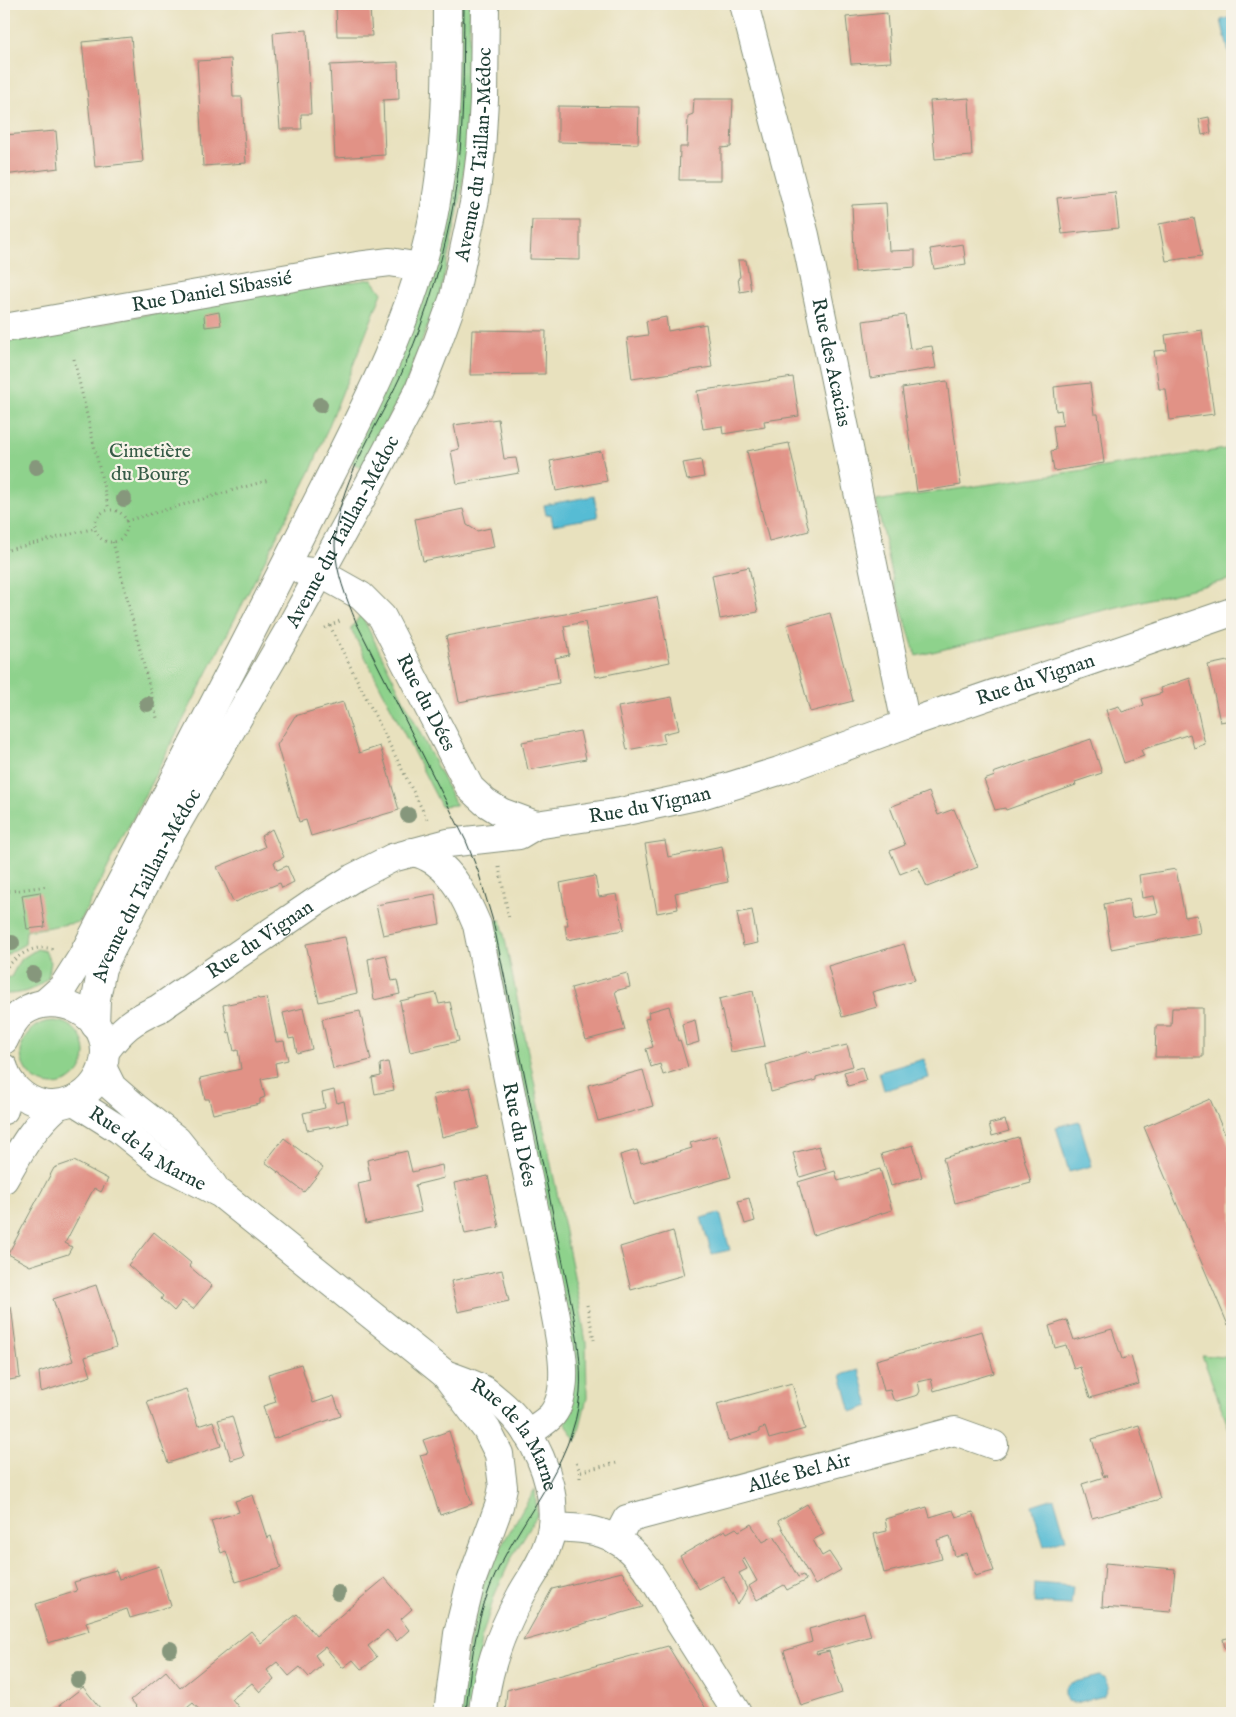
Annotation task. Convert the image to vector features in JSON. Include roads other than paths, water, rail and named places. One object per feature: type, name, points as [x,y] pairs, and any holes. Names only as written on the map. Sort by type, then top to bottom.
[{"type":"street","name":"Avenue du Taillan-Médoc","points":[[4,1040],[10,1025],[24,1008],[63,986],[82,957],[279,580],[384,368],[401,326],[420,267],[430,233],[437,195],[444,143],[447,4]]},
{"type":"street","name":"Avenue du Taillan-Médoc","points":[[96,1025],[96,999],[102,968],[165,844],[314,584],[419,390],[454,296],[475,199],[481,150],[484,100],[485,4]]},
{"type":"street","name":"Rue des Acacias","points":[[744,4],[805,235],[906,724]]},
{"type":"street","name":"Rue Daniel Sibassié","points":[[4,328],[357,266],[390,262],[420,267]]},
{"type":"street","points":[[279,580],[300,571],[314,584]]},
{"type":"street","name":"Rue du Dées","points":[[314,584],[361,596],[382,617],[470,788],[484,802],[501,812],[536,826]]},
{"type":"street","name":"Rue du Vignan","points":[[65,1104],[87,1093],[92,1088],[118,1034],[134,1020],[158,1009],[353,878],[392,858],[448,843],[519,835],[536,826],[621,812],[705,794],[780,771],[906,724],[1232,612]]},
{"type":"street","name":"Rue du Dées","points":[[412,852],[428,857],[439,864],[450,875],[477,925],[562,1347],[563,1382],[559,1398],[552,1414],[527,1434]]},
{"type":"street","points":[[24,1008],[60,1003],[74,1007],[86,1014],[96,1025]]},
{"type":"street","name":"Rue de la Marne","points":[[96,1025],[102,1038],[104,1060],[112,1088],[177,1140],[220,1194]]},
{"type":"street","points":[[4,1110],[7,1075]]},
{"type":"street","name":"Rue de la Marne","points":[[7,1075],[23,1096],[39,1104],[65,1104],[120,1130],[161,1162],[220,1194],[446,1374],[485,1390],[507,1409],[527,1434],[540,1458],[548,1482],[552,1503],[552,1527],[580,1528],[599,1532],[616,1540],[637,1557],[654,1580],[737,1713]]},
{"type":"street","points":[[4,1180],[26,1141],[40,1121],[65,1104]]},
{"type":"street","points":[[446,1374],[487,1430],[499,1454],[503,1487],[499,1506],[471,1582],[458,1634],[448,1713]]},
{"type":"street","name":"Allée Bel Air","points":[[616,1540],[627,1519],[955,1431],[994,1445]]},
{"type":"street","points":[[483,1713],[489,1670],[502,1634],[520,1596],[543,1557],[552,1527]]},
{"type":"water","points":[[1232,17],[1232,66],[1221,20]]},
{"type":"water","points":[[594,496],[598,517],[553,525],[551,514],[546,515],[544,505]]},
{"type":"water","points":[[924,1059],[929,1078],[884,1090],[879,1072]]},
{"type":"water","points":[[1079,1121],[1092,1166],[1069,1172],[1056,1127]]},
{"type":"water","points":[[720,1213],[730,1250],[712,1254],[701,1218]]},
{"type":"water","points":[[859,1370],[869,1406],[851,1412],[841,1375]]},
{"type":"water","points":[[1054,1498],[1066,1539],[1044,1546],[1032,1505]]},
{"type":"water","points":[[1035,1583],[1073,1586],[1071,1605],[1034,1603]]},
{"type":"water","points":[[1099,1676],[1105,1679],[1108,1686],[1104,1696],[1075,1703],[1068,1701],[1065,1695],[1065,1688],[1071,1683]]},
{"type":"tram line","points":[[464,4],[463,102],[460,152],[458,176],[445,243],[423,320],[410,355],[349,481],[337,525],[335,546],[339,575],[356,622],[466,841],[478,871],[493,921],[572,1307],[579,1350],[580,1393],[575,1420],[567,1445],[556,1469],[501,1563],[490,1587],[476,1634],[466,1713]]},
{"type":"park label","name":"Cimetière du Bourg","points":[[150,462]]}]
